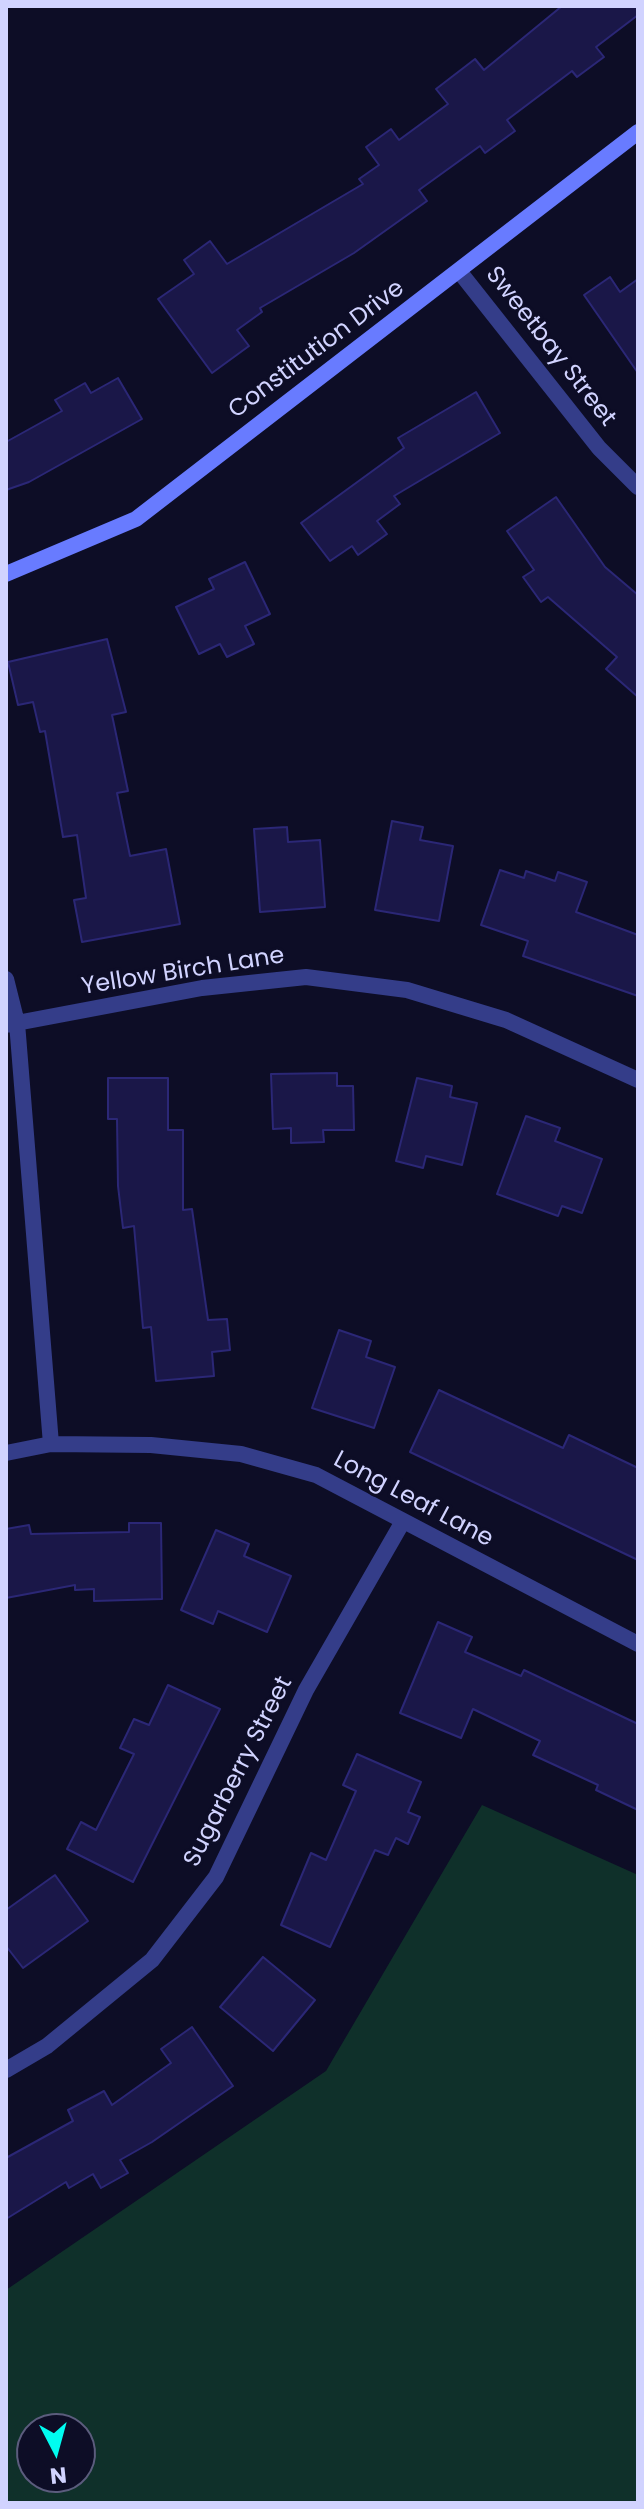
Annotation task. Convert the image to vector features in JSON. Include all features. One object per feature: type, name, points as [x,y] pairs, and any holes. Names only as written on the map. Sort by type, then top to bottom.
[{"type":"street","name":"Constitution Drive","points":[[6,574],[136,519],[638,132]]},
{"type":"street","name":"Sweetbay Street","points":[[459,271],[599,448],[638,487]]},
{"type":"street","name":"Yellow Birch Lane","points":[[11,1024],[202,988],[306,977],[407,990],[506,1020],[638,1080]]},
{"type":"street","points":[[6,979],[51,1444]]},
{"type":"street","name":"Long Leaf Lane","points":[[6,1453],[51,1444],[151,1445],[241,1454],[316,1475],[402,1523],[638,1644]]},
{"type":"street","name":"Sugarberry Street","points":[[6,2070],[47,2046],[152,1960],[216,1877],[306,1690],[402,1523]]},
{"type":"green space","points":[[482,1805],[638,1875],[638,2503],[6,2503],[6,2290],[326,2071]]},
{"type":"building","points":[[562,6],[638,6],[638,15],[596,47],[604,57],[577,77],[572,71],[507,120],[515,131],[485,153],[480,146],[419,190],[427,201],[354,253],[260,308],[262,312],[237,330],[249,346],[212,373],[158,299],[194,274],[184,260],[210,241],[227,264],[363,184],[359,179],[379,165],[366,147],[391,129],[399,140],[448,104],[436,89],[475,59],[484,70]]},
{"type":"building","points":[[610,277],[620,292],[638,279],[638,373],[584,295]]},
{"type":"building","points":[[118,378],[142,419],[29,482],[6,490],[6,442],[62,411],[55,400],[85,383],[91,393]]},
{"type":"building","points":[[476,392],[500,433],[394,496],[400,504],[377,521],[387,534],[358,555],[352,546],[330,561],[301,523],[404,448],[398,438]]},
{"type":"building","points":[[556,497],[605,567],[638,595],[638,697],[606,669],[617,657],[548,597],[541,602],[523,577],[534,570],[507,531]]},
{"type":"building","points":[[245,562],[270,614],[245,626],[254,644],[227,657],[220,644],[199,654],[176,607],[214,589],[209,579]]},
{"type":"building","points":[[107,639],[126,712],[112,715],[128,791],[117,793],[130,856],[166,849],[180,924],[82,942],[74,900],[86,898],[77,835],[63,837],[45,731],[40,732],[33,702],[18,705],[8,662]]},
{"type":"building","points":[[392,821],[423,827],[420,840],[453,846],[439,921],[375,910]]},
{"type":"building","points":[[287,827],[288,842],[320,840],[325,907],[260,912],[254,829]]},
{"type":"building","points":[[500,870],[524,878],[526,871],[555,881],[558,872],[587,882],[576,912],[638,935],[638,996],[523,956],[528,941],[481,925]]},
{"type":"building","points":[[337,1073],[337,1086],[353,1086],[354,1130],[323,1130],[324,1142],[291,1143],[291,1128],[273,1129],[271,1074]]},
{"type":"building","points":[[108,1078],[168,1078],[168,1130],[183,1130],[183,1210],[192,1209],[208,1320],[227,1319],[230,1350],[212,1352],[214,1376],[156,1381],[151,1327],[143,1328],[134,1226],[123,1228],[118,1186],[117,1119],[108,1119]]},
{"type":"building","points":[[417,1078],[452,1086],[450,1097],[477,1103],[462,1165],[426,1156],[423,1168],[396,1161]]},
{"type":"building","points":[[526,1116],[560,1128],[555,1141],[602,1159],[582,1213],[562,1206],[558,1216],[497,1194]]},
{"type":"building","points":[[339,1330],[371,1341],[366,1357],[395,1367],[374,1428],[312,1408]]},
{"type":"building","points":[[439,1390],[563,1448],[569,1435],[638,1468],[638,1560],[410,1452]]},
{"type":"building","points":[[129,1523],[161,1523],[162,1599],[94,1601],[94,1589],[75,1590],[75,1585],[6,1598],[6,1529],[29,1525],[31,1534],[129,1532]]},
{"type":"building","points":[[216,1530],[249,1544],[244,1556],[291,1576],[267,1632],[218,1611],[213,1624],[181,1610]]},
{"type":"building","points":[[438,1622],[472,1637],[465,1652],[521,1676],[524,1670],[638,1724],[638,1810],[596,1790],[598,1785],[533,1755],[540,1741],[473,1709],[461,1738],[400,1713]]},
{"type":"building","points":[[168,1685],[220,1709],[133,1882],[67,1849],[81,1822],[96,1830],[134,1754],[120,1748],[134,1719],[149,1725]]},
{"type":"building","points":[[357,1754],[421,1782],[408,1812],[420,1817],[408,1844],[396,1838],[388,1855],[375,1850],[330,1947],[281,1925],[311,1853],[326,1860],[356,1791],[343,1785]]},
{"type":"building","points":[[55,1875],[88,1921],[23,1968],[6,1946],[6,1910]]},
{"type":"building","points":[[263,1957],[315,2000],[273,2051],[220,2007]]},
{"type":"building","points":[[192,2027],[233,2086],[152,2142],[120,2160],[128,2173],[101,2188],[93,2174],[69,2188],[66,2182],[6,2219],[6,2158],[73,2121],[68,2110],[104,2091],[112,2105],[171,2063],[161,2049]]}]
